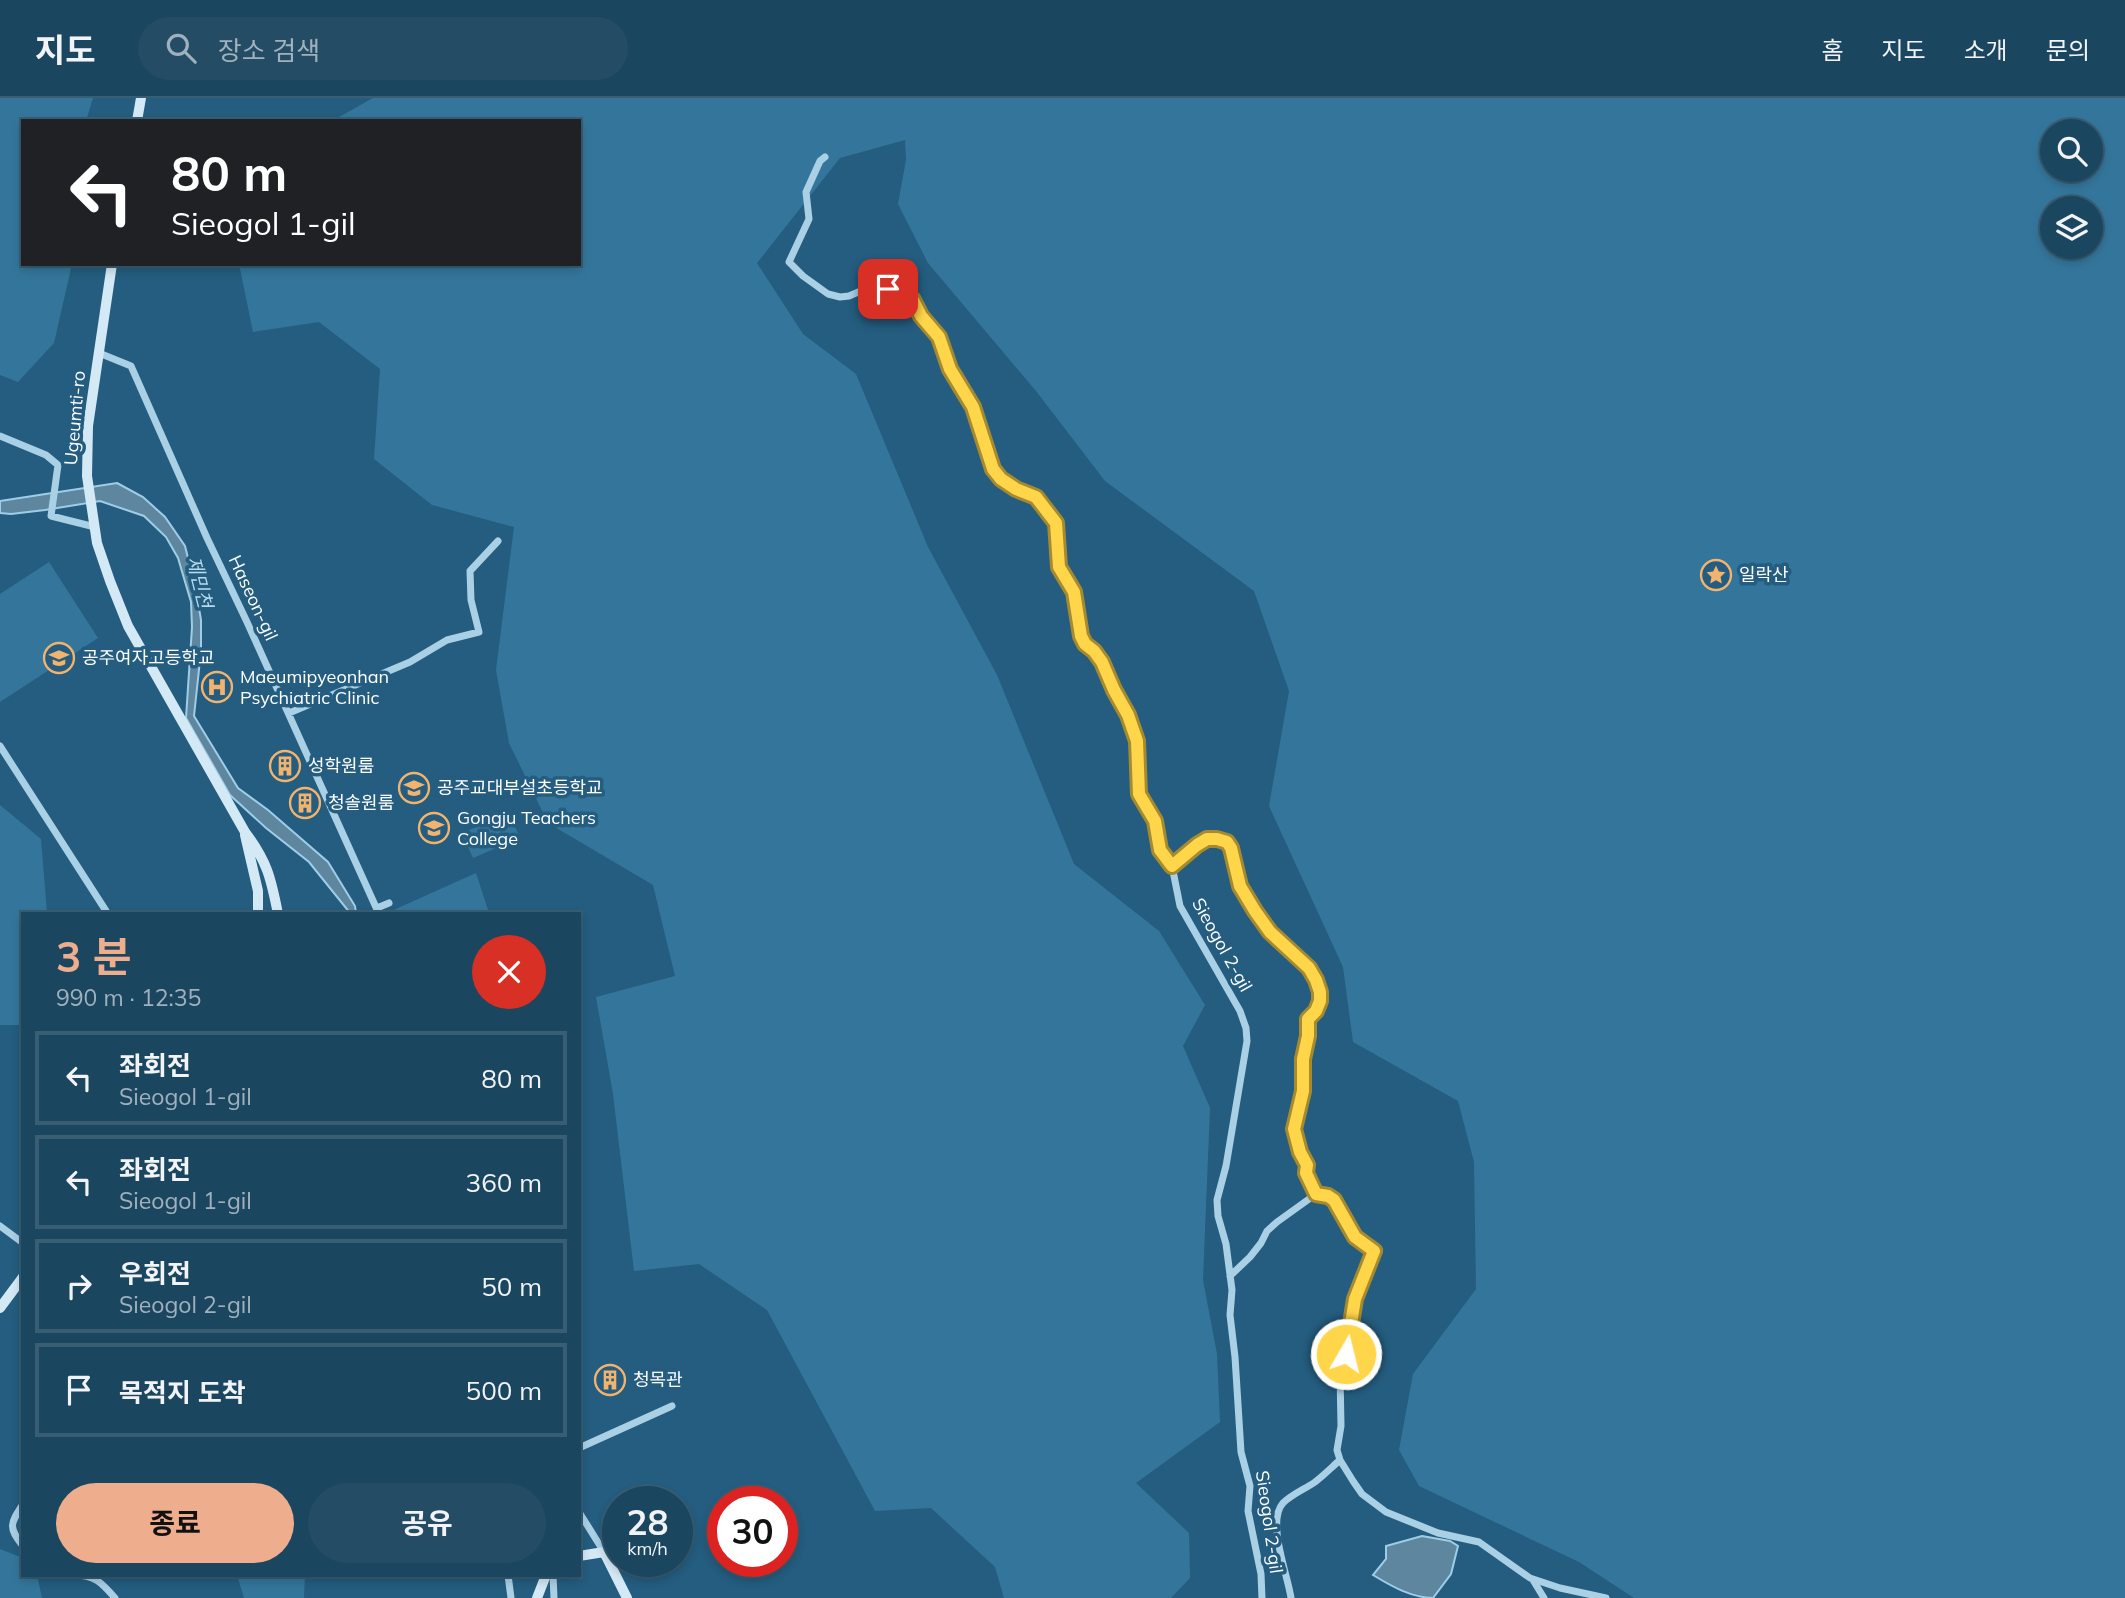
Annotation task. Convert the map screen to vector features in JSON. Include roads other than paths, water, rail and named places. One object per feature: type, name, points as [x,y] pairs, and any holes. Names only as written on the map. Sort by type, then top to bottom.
[{"type":"main road","points":[[137,119],[141,98]]},
{"type":"main road","name":"Ugeumti-ro","points":[[112,266],[88,426],[87,476],[97,543],[128,626],[267,866],[278,912]]},
{"type":"main road","name":"Ugeumti-ro","points":[[245,832],[258,891],[258,912]]},
{"type":"main road","points":[[0,1308],[21,1280]]},
{"type":"main road","points":[[581,1556],[602,1552]]},
{"type":"main road","points":[[537,1598],[548,1577]]},
{"type":"main road","points":[[616,1577],[627,1598]]},
{"type":"street","name":"Sieogol 2-gil","points":[[825,157],[820,161],[806,192],[809,219],[789,262],[828,294],[849,296],[870,287],[907,295],[939,337],[950,369],[973,407],[993,469],[1001,479],[1016,489],[1036,497],[1056,523],[1059,567],[1074,592],[1081,636],[1102,662],[1128,715],[1137,741],[1139,794],[1155,821],[1160,850],[1172,866],[1180,906],[1240,1011],[1247,1041],[1226,1166],[1217,1200],[1232,1290],[1230,1315],[1241,1452],[1250,1486],[1248,1511],[1261,1574],[1262,1598]]},
{"type":"street","name":"Haseon-gil","points":[[99,353],[131,366],[378,911]]},
{"type":"street","points":[[0,436],[46,455],[58,465],[51,516],[95,527]]},
{"type":"street","points":[[289,713],[410,662],[447,640],[479,632],[471,600],[470,571],[498,541]]},
{"type":"street","points":[[0,746],[107,912]]},
{"type":"street","points":[[1172,866],[1207,839],[1227,842],[1231,848],[1240,886],[1255,911],[1270,932],[1309,968],[1316,980],[1320,1001],[1316,1011],[1308,1019],[1308,1036],[1303,1059],[1303,1091],[1294,1129],[1300,1152],[1307,1165],[1306,1173],[1316,1194]]},
{"type":"street","points":[[378,911],[388,903]]},
{"type":"street","points":[[1230,1276],[1250,1257],[1267,1231],[1277,1222],[1316,1194],[1334,1200],[1355,1237],[1374,1251],[1355,1299],[1346,1354],[1339,1373],[1341,1426],[1337,1450],[1340,1460],[1362,1494],[1386,1512],[1438,1533],[1479,1542],[1532,1579],[1606,1598]]},
{"type":"street","points":[[0,1226],[21,1242]]},
{"type":"street","points":[[581,1447],[672,1406]]},
{"type":"street","name":"Sieogol 2-gil","points":[[1291,1598],[1277,1533],[1278,1512],[1290,1497],[1314,1482],[1340,1460]]},
{"type":"street","points":[[21,1507],[11,1524],[12,1532],[21,1543]]},
{"type":"street","points":[[581,1515],[602,1549]]},
{"type":"street","points":[[92,1577],[115,1598]]},
{"type":"street","points":[[508,1577],[511,1598]]},
{"type":"street","points":[[548,1577],[554,1598]]},
{"type":"street","points":[[1532,1579],[1544,1598]]},
{"type":"place","name":"일락산","points":[[1716,575]]},
{"type":"place","name":"공주여자고등학교","points":[[59,658]]},
{"type":"place","name":"Maeumipyeonhan Psychiatric Clinic","points":[[217,687]]},
{"type":"place","name":"성학원룸","points":[[285,766]]},
{"type":"place","name":"공주교대부설초등학교","points":[[414,788]]},
{"type":"place","name":"청솔원룸","points":[[305,803]]},
{"type":"place","name":"Gongju Teachers College","points":[[434,828]]},
{"type":"place","name":"청목관","points":[[610,1380]]},
{"type":"water label","name":"제민천","points":[[200,582]]}]
